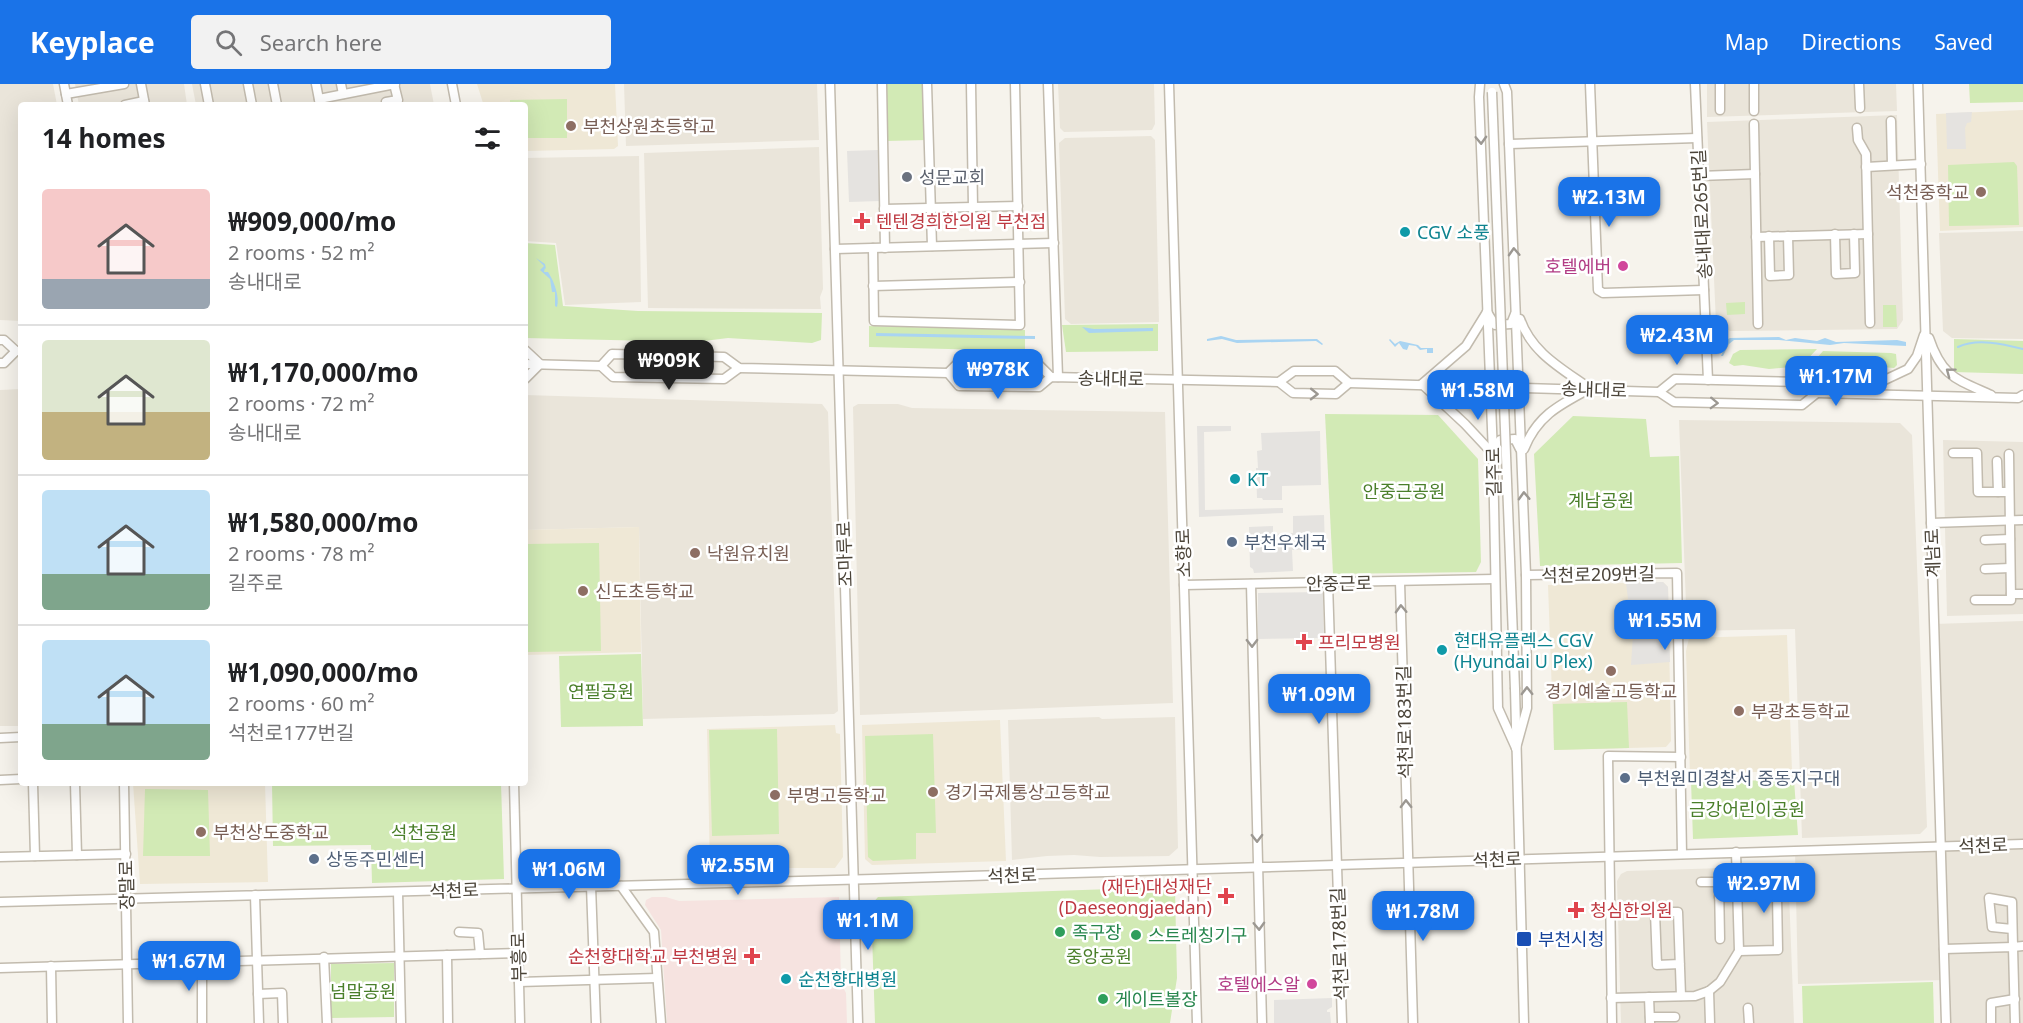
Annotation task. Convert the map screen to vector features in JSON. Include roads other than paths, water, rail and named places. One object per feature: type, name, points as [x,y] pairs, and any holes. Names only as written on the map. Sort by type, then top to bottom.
[{"type":"street","points":[[64,84],[67,102]]},
{"type":"street","points":[[66,94],[124,84]]},
{"type":"street","points":[[141,84],[145,102]]},
{"type":"street","points":[[205,84],[208,102]]},
{"type":"street","points":[[249,84],[252,102]]},
{"type":"street","points":[[273,84],[276,102]]},
{"type":"street","points":[[316,84],[319,102],[374,86],[394,84],[398,100],[386,102]]},
{"type":"street","points":[[341,84],[343,94]]},
{"type":"street","points":[[452,84],[455,102]]},
{"type":"street","name":"조마루로","points":[[830,84],[858,1023]]},
{"type":"street","points":[[882,84],[885,248]]},
{"type":"street","points":[[927,84],[932,246]]},
{"type":"street","points":[[971,84],[973,207]]},
{"type":"street","points":[[873,248],[874,321],[1020,325],[1015,84]]},
{"type":"street","points":[[1048,84],[1054,243],[1055,377]]},
{"type":"street","name":"소향로","points":[[1169,84],[1197,1023]]},
{"type":"street","name":"길주로","points":[[1480,84],[1493,454],[1498,708],[1516,748]]},
{"type":"street","name":"길주로","points":[[1504,84],[1507,92],[1526,575],[1527,708],[1516,748]]},
{"type":"street","points":[[1590,84],[1598,290],[1603,293],[1704,290]]},
{"type":"street","name":"송내대로265번길","points":[[1695,84],[1708,380]]},
{"type":"street","points":[[1720,84],[1720,110]]},
{"type":"street","points":[[1754,84],[1754,111]]},
{"type":"street","points":[[1859,84],[1860,108]]},
{"type":"street","name":"계남로","points":[[1918,84],[1946,1023]]},
{"type":"street","name":"길주로","points":[[1491,88],[1515,689],[1524,1023]]},
{"type":"street","points":[[1891,121],[1892,165]]},
{"type":"street","points":[[1754,124],[1758,324]]},
{"type":"street","points":[[1857,128],[1858,140],[1866,153],[1870,323]]},
{"type":"street","points":[[1509,144],[1697,138]]},
{"type":"street","points":[[1866,166],[1921,164]]},
{"type":"street","points":[[1699,176],[1755,174]]},
{"type":"street","points":[[884,208],[1018,206]]},
{"type":"street","points":[[1835,234],[1836,274],[1855,273],[1854,234]]},
{"type":"street","points":[[1756,237],[1868,234]]},
{"type":"street","points":[[1769,236],[1770,276],[1789,275],[1788,236]]},
{"type":"street","points":[[835,249],[1054,243]]},
{"type":"street","points":[[873,285],[1020,282]]},
{"type":"street","points":[[1516,310],[1511,324],[1495,325],[1487,312],[1466,346],[1422,384],[1493,454],[1500,440],[1515,439],[1522,453]]},
{"type":"street","points":[[1516,310],[1525,334],[1538,351],[1589,388],[1552,409],[1530,434],[1522,453]]},
{"type":"street","points":[[1854,394],[1908,369],[1917,356],[1926,328]]},
{"type":"street","points":[[1926,328],[1935,356],[1944,369],[1970,386],[1994,397]]},
{"type":"street","points":[[0,340],[4,340],[18,350]]},
{"type":"street","points":[[0,363],[4,363],[18,352]]},
{"type":"street","points":[[528,353],[540,364],[528,377]]},
{"type":"street","name":"송내대로","points":[[601,366],[612,354],[724,357],[739,368],[948,373],[959,386],[1039,387],[1055,377],[1279,382],[1293,393],[1336,394],[1349,383]]},
{"type":"street","name":"송내대로","points":[[948,373],[958,362],[1038,364],[1055,377]]},
{"type":"street","name":"송내대로","points":[[528,364],[601,366],[613,377],[713,379],[724,379],[739,368]]},
{"type":"street","name":"송내대로","points":[[1279,382],[1294,370],[1335,371],[1349,383],[1589,388],[1659,392],[1674,402],[1802,405],[1817,393]]},
{"type":"street","name":"송내대로","points":[[1659,392],[1675,379],[1803,382],[1817,393],[2021,398]]},
{"type":"street","points":[[1953,453],[1977,453],[1978,492],[2009,492]]},
{"type":"street","points":[[1975,600],[2011,600],[2008,454]]},
{"type":"street","points":[[1997,461],[1998,492]]},
{"type":"street","points":[[1931,523],[2023,520]]},
{"type":"street","points":[[1985,540],[2010,539]]},
{"type":"street","points":[[1985,569],[2010,568]]},
{"type":"street","name":"석천로209번길","points":[[1526,575],[1677,573],[1682,854]]},
{"type":"street","name":"안중근로","points":[[1184,585],[1495,579]]},
{"type":"street","name":"석천로183번길","points":[[1400,582],[1408,863],[1416,1004],[1413,1023]]},
{"type":"street","name":"석천로178번길","points":[[1328,583],[1342,1023]]},
{"type":"street","points":[[1251,584],[1262,1023]]},
{"type":"street","points":[[2011,594],[2023,594]]},
{"type":"street","points":[[0,738],[18,737]]},
{"type":"street","points":[[1612,1023],[1608,756],[1681,757]]},
{"type":"street","points":[[0,780],[18,779]]},
{"type":"street","points":[[33,786],[35,856]]},
{"type":"street","points":[[75,786],[78,855]]},
{"type":"street","name":"장말로","points":[[124,786],[128,1023]]},
{"type":"street","name":"부흥로","points":[[513,786],[520,1023]]},
{"type":"street","name":"석천로","points":[[0,902],[853,880],[2023,844]]},
{"type":"street","points":[[1611,998],[1695,996],[1709,992],[1720,982],[1739,951],[1736,852]]},
{"type":"street","points":[[0,857],[126,854]]},
{"type":"street","points":[[1737,876],[1754,875]]},
{"type":"street","points":[[1701,882],[1719,882],[1720,939]]},
{"type":"street","points":[[591,886],[596,1023]]},
{"type":"street","points":[[621,886],[654,932],[661,1023]]},
{"type":"street","points":[[398,892],[401,1023]]},
{"type":"street","points":[[255,895],[259,1023]]},
{"type":"street","points":[[1719,897],[1777,895],[1778,950],[1739,951]]},
{"type":"street","points":[[1680,964],[1657,965],[1655,912],[1678,912],[1680,964],[1681,996]]},
{"type":"street","points":[[2012,929],[2015,1023]]},
{"type":"street","points":[[459,932],[478,933],[480,954]]},
{"type":"street","points":[[1944,949],[2023,946]]},
{"type":"street","points":[[0,968],[518,953]]},
{"type":"street","points":[[447,955],[448,1023]]},
{"type":"street","points":[[324,957],[327,1023]]},
{"type":"street","points":[[202,961],[202,1023]]},
{"type":"street","points":[[51,966],[52,1023]]},
{"type":"street","points":[[519,982],[657,978]]},
{"type":"street","points":[[1709,992],[1710,1023]]},
{"type":"street","points":[[258,994],[282,993],[283,1023]]},
{"type":"street","points":[[1649,997],[1650,1020],[1675,1017]]},
{"type":"street","points":[[1991,1023],[1991,1004],[2015,999]]},
{"type":"street","points":[[1748,1008],[1749,1023]]},
{"type":"water","points":[[536,258],[545,264],[544,272],[548,272],[552,280],[557,294],[557,307],[550,279],[540,270],[544,266]]},
{"type":"water","points":[[1082,327],[1094,329],[1153,328],[1153,331],[1089,333]]},
{"type":"water","points":[[876,333],[1035,336],[1035,339],[876,336]]},
{"type":"water","points":[[1221,336],[1236,340],[1317,339],[1323,344],[1316,341],[1237,343],[1222,339],[1207,341],[1207,339]]},
{"type":"water","points":[[1779,337],[1786,340],[1795,338],[1817,341],[1825,338],[1836,342],[1897,340],[1906,342],[1906,346],[1734,340],[1721,356],[1730,338]]},
{"type":"water","points":[[1390,339],[1395,344],[1400,341],[1418,345],[1421,348],[1433,348],[1433,353],[1427,353],[1427,349],[1420,350],[1416,346],[1409,345],[1407,350],[1403,349],[1399,343],[1395,347]]},
{"type":"waterway","points":[[1958,347],[1982,342],[2023,349]]},
{"type":"place","name":"부천상원초등학교","points":[[571,126]]},
{"type":"place","name":"성문교회","points":[[907,177]]},
{"type":"place","name":"석천중학교","points":[[1981,192]]},
{"type":"place","name":"텐텐경희한의원 부천점","points":[[862,221]]},
{"type":"place","name":"CGV 소풍","points":[[1405,232]]},
{"type":"place","name":"호텔에버","points":[[1623,266]]},
{"type":"place","name":"KT","points":[[1235,479]]},
{"type":"place","name":"부천우체국","points":[[1232,542]]},
{"type":"place","name":"낙원유치원","points":[[695,553]]},
{"type":"place","name":"신도초등학교","points":[[583,591]]},
{"type":"place","name":"프리모병원","points":[[1304,642]]},
{"type":"place","name":"현대유플렉스 CGV (Hyundai U Plex)","points":[[1442,650]]},
{"type":"place","name":"경기예술고등학교","points":[[1611,671]]},
{"type":"place","name":"부광초등학교","points":[[1739,711]]},
{"type":"place","name":"부천원미경찰서 중동지구대","points":[[1625,778]]},
{"type":"place","name":"경기국제통상고등학교","points":[[933,792]]},
{"type":"place","name":"부명고등학교","points":[[775,795]]},
{"type":"place","name":"부천상도중학교","points":[[201,832]]},
{"type":"place","name":"상동주민센터","points":[[314,859]]},
{"type":"place","name":"(재단)대성재단 (Daeseongjaedan)","points":[[1226,896]]},
{"type":"place","name":"청심한의원","points":[[1576,910]]},
{"type":"place","name":"족구장","points":[[1060,932]]},
{"type":"place","name":"스트레칭기구","points":[[1136,935]]},
{"type":"place","name":"부천시청","points":[[1524,939]]},
{"type":"place","name":"순천향대학교 부천병원","points":[[752,956]]},
{"type":"place","name":"순천향대병원","points":[[786,979]]},
{"type":"place","name":"호텔에스알","points":[[1312,984]]},
{"type":"place","name":"게이트볼장","points":[[1103,999]]},
{"type":"park label","name":"안중근공원","points":[[1404,491]]},
{"type":"park label","name":"계남공원","points":[[1601,500]]},
{"type":"park label","name":"연필공원","points":[[601,691]]},
{"type":"park label","name":"금강어린이공원","points":[[1747,809]]},
{"type":"park label","name":"석천공원","points":[[424,832]]},
{"type":"park label","name":"중앙공원","points":[[1099,956]]},
{"type":"park label","name":"넘말공원","points":[[363,991]]}]
